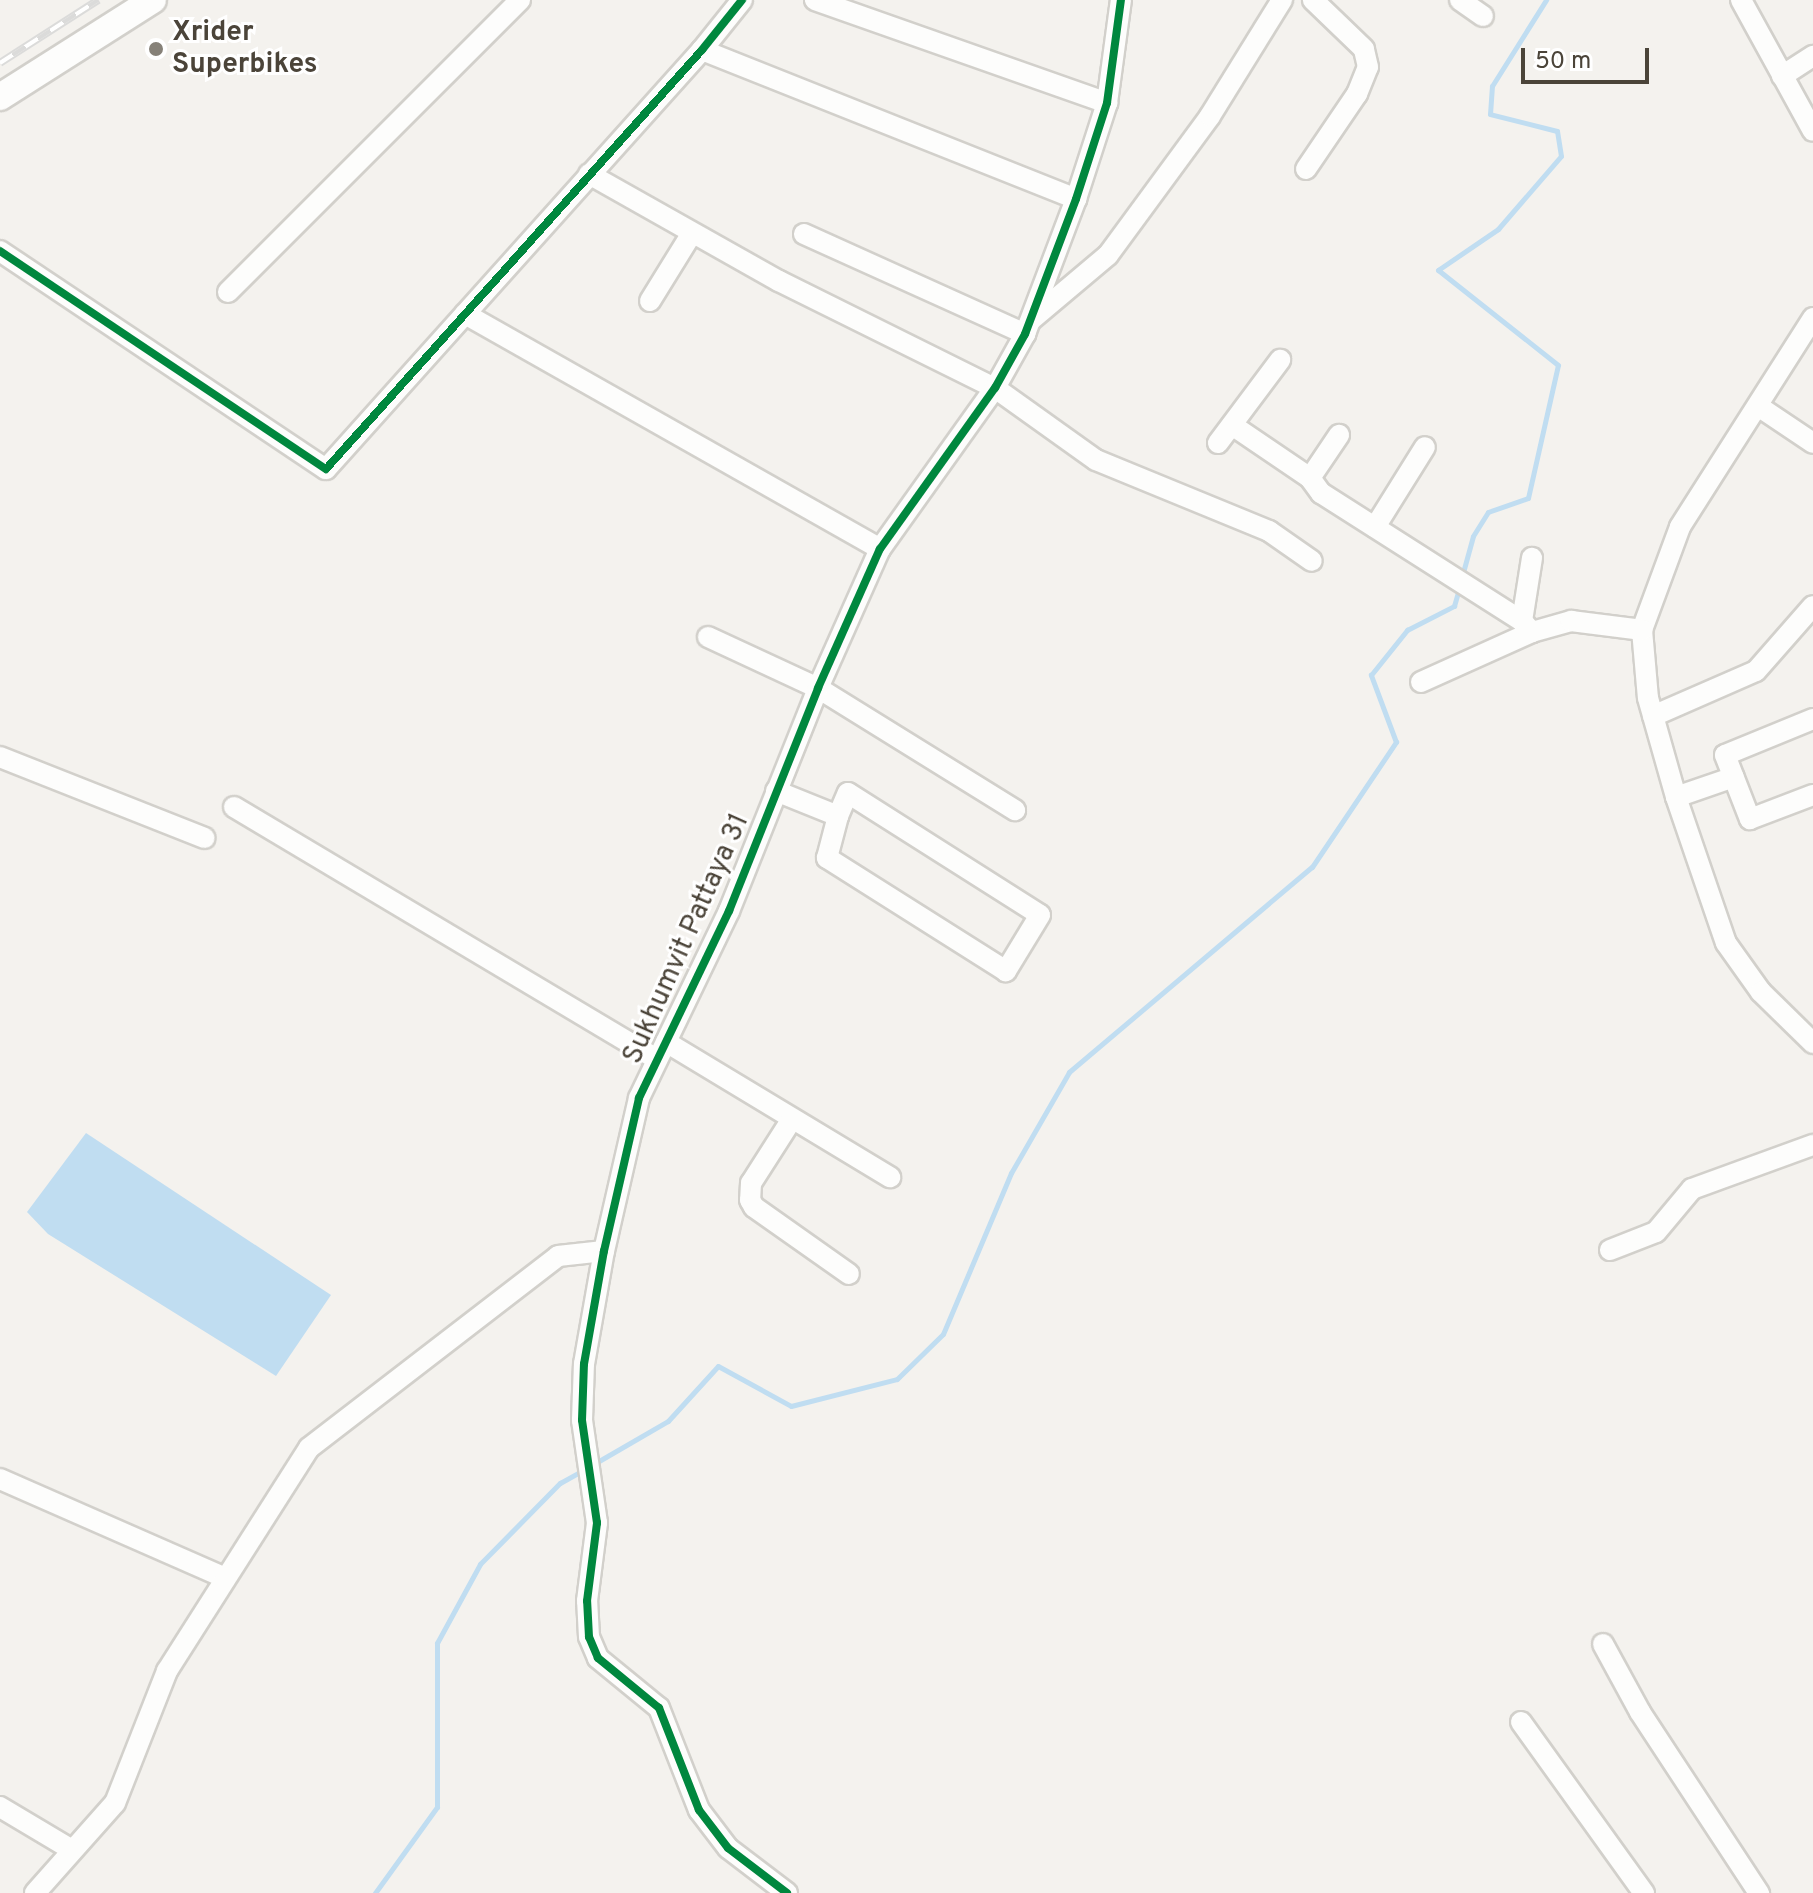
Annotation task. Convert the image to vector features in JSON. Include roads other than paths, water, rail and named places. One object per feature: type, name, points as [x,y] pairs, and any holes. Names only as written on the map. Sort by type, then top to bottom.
[{"type":"street","points":[[0,97],[153,0]]},
{"type":"street","points":[[228,292],[520,0]]},
{"type":"street","points":[[0,251],[326,469],[702,50],[742,0]]},
{"type":"street","points":[[815,0],[1107,103]]},
{"type":"street","name":"Sukhumvit Pattaya 31","points":[[787,1893],[728,1848],[699,1810],[659,1708],[598,1658],[589,1637],[587,1601],[597,1523],[584,1434],[584,1364],[604,1251],[639,1098],[729,911],[818,688],[880,549],[995,388],[1028,327],[1076,199],[1107,103],[1121,0]]},
{"type":"street","points":[[804,234],[1028,327],[1108,255],[1210,116],[1282,0]]},
{"type":"street","points":[[1306,169],[1357,94],[1368,67],[1364,49],[1313,0]]},
{"type":"street","points":[[1460,0],[1483,16]]},
{"type":"street","points":[[1741,0],[1813,131]]},
{"type":"street","points":[[702,50],[1076,199]]},
{"type":"street","points":[[1782,76],[1813,56]]},
{"type":"street","points":[[589,174],[779,281],[995,388],[1096,460],[1269,531],[1312,561]]},
{"type":"street","points":[[650,301],[692,233]]},
{"type":"street","points":[[465,314],[880,549]]},
{"type":"street","points":[[1813,318],[1680,527],[1642,630],[1643,662],[1653,716],[1676,797],[1726,943],[1761,992],[1813,1043]]},
{"type":"street","points":[[1218,443],[1280,360]]},
{"type":"street","points":[[1758,406],[1813,443]]},
{"type":"street","points":[[1232,425],[1310,478],[1321,493],[1527,627]]},
{"type":"street","points":[[1310,478],[1339,435]]},
{"type":"street","points":[[1375,527],[1425,447]]},
{"type":"street","points":[[1527,627],[1532,558]]},
{"type":"street","points":[[1653,716],[1756,671],[1813,606]]},
{"type":"street","points":[[1421,682],[1527,627],[1571,621],[1642,630]]},
{"type":"street","points":[[708,637],[818,688],[1015,810]]},
{"type":"street","points":[[1813,719],[1725,755],[1750,819],[1813,795]]},
{"type":"street","points":[[0,757],[205,838]]},
{"type":"street","points":[[1676,797],[1734,777]]},
{"type":"street","points":[[776,791],[838,816]]},
{"type":"street","points":[[848,793],[1040,915],[1006,971],[827,858],[838,816],[848,793]]},
{"type":"street","points":[[234,807],[890,1177]]},
{"type":"street","points":[[792,1119],[751,1183],[750,1200],[754,1207],[849,1274]]},
{"type":"street","points":[[1610,1250],[1656,1232],[1692,1189],[1813,1145]]},
{"type":"street","points":[[35,1893],[115,1803],[167,1671],[309,1448],[558,1256],[604,1251]]},
{"type":"street","points":[[0,1479],[225,1578]]},
{"type":"street","points":[[1603,1644],[1640,1712],[1759,1893]]},
{"type":"street","points":[[1521,1722],[1644,1893]]},
{"type":"street","points":[[0,1807],[72,1850]]},
{"type":"water","points":[[86,1133],[331,1295],[276,1376],[48,1234],[27,1212]]},
{"type":"waterway","points":[[1462,576],[1473,536],[1488,512],[1528,498],[1558,365],[1438,270],[1498,229],[1561,156],[1557,131],[1490,114],[1492,86],[1546,0]]},
{"type":"waterway","points":[[592,1465],[668,1421],[718,1366],[791,1406],[897,1379],[943,1334],[1011,1173],[1069,1072],[1312,867],[1396,742],[1371,675],[1407,630],[1454,606],[1460,585]]},
{"type":"waterway","points":[[375,1893],[437,1807],[437,1643],[480,1564],[560,1483],[583,1470]]},
{"type":"railway","points":[[0,63],[98,0]]},
{"type":"place","name":"Xrider Superbikes","points":[[156,49]]}]
